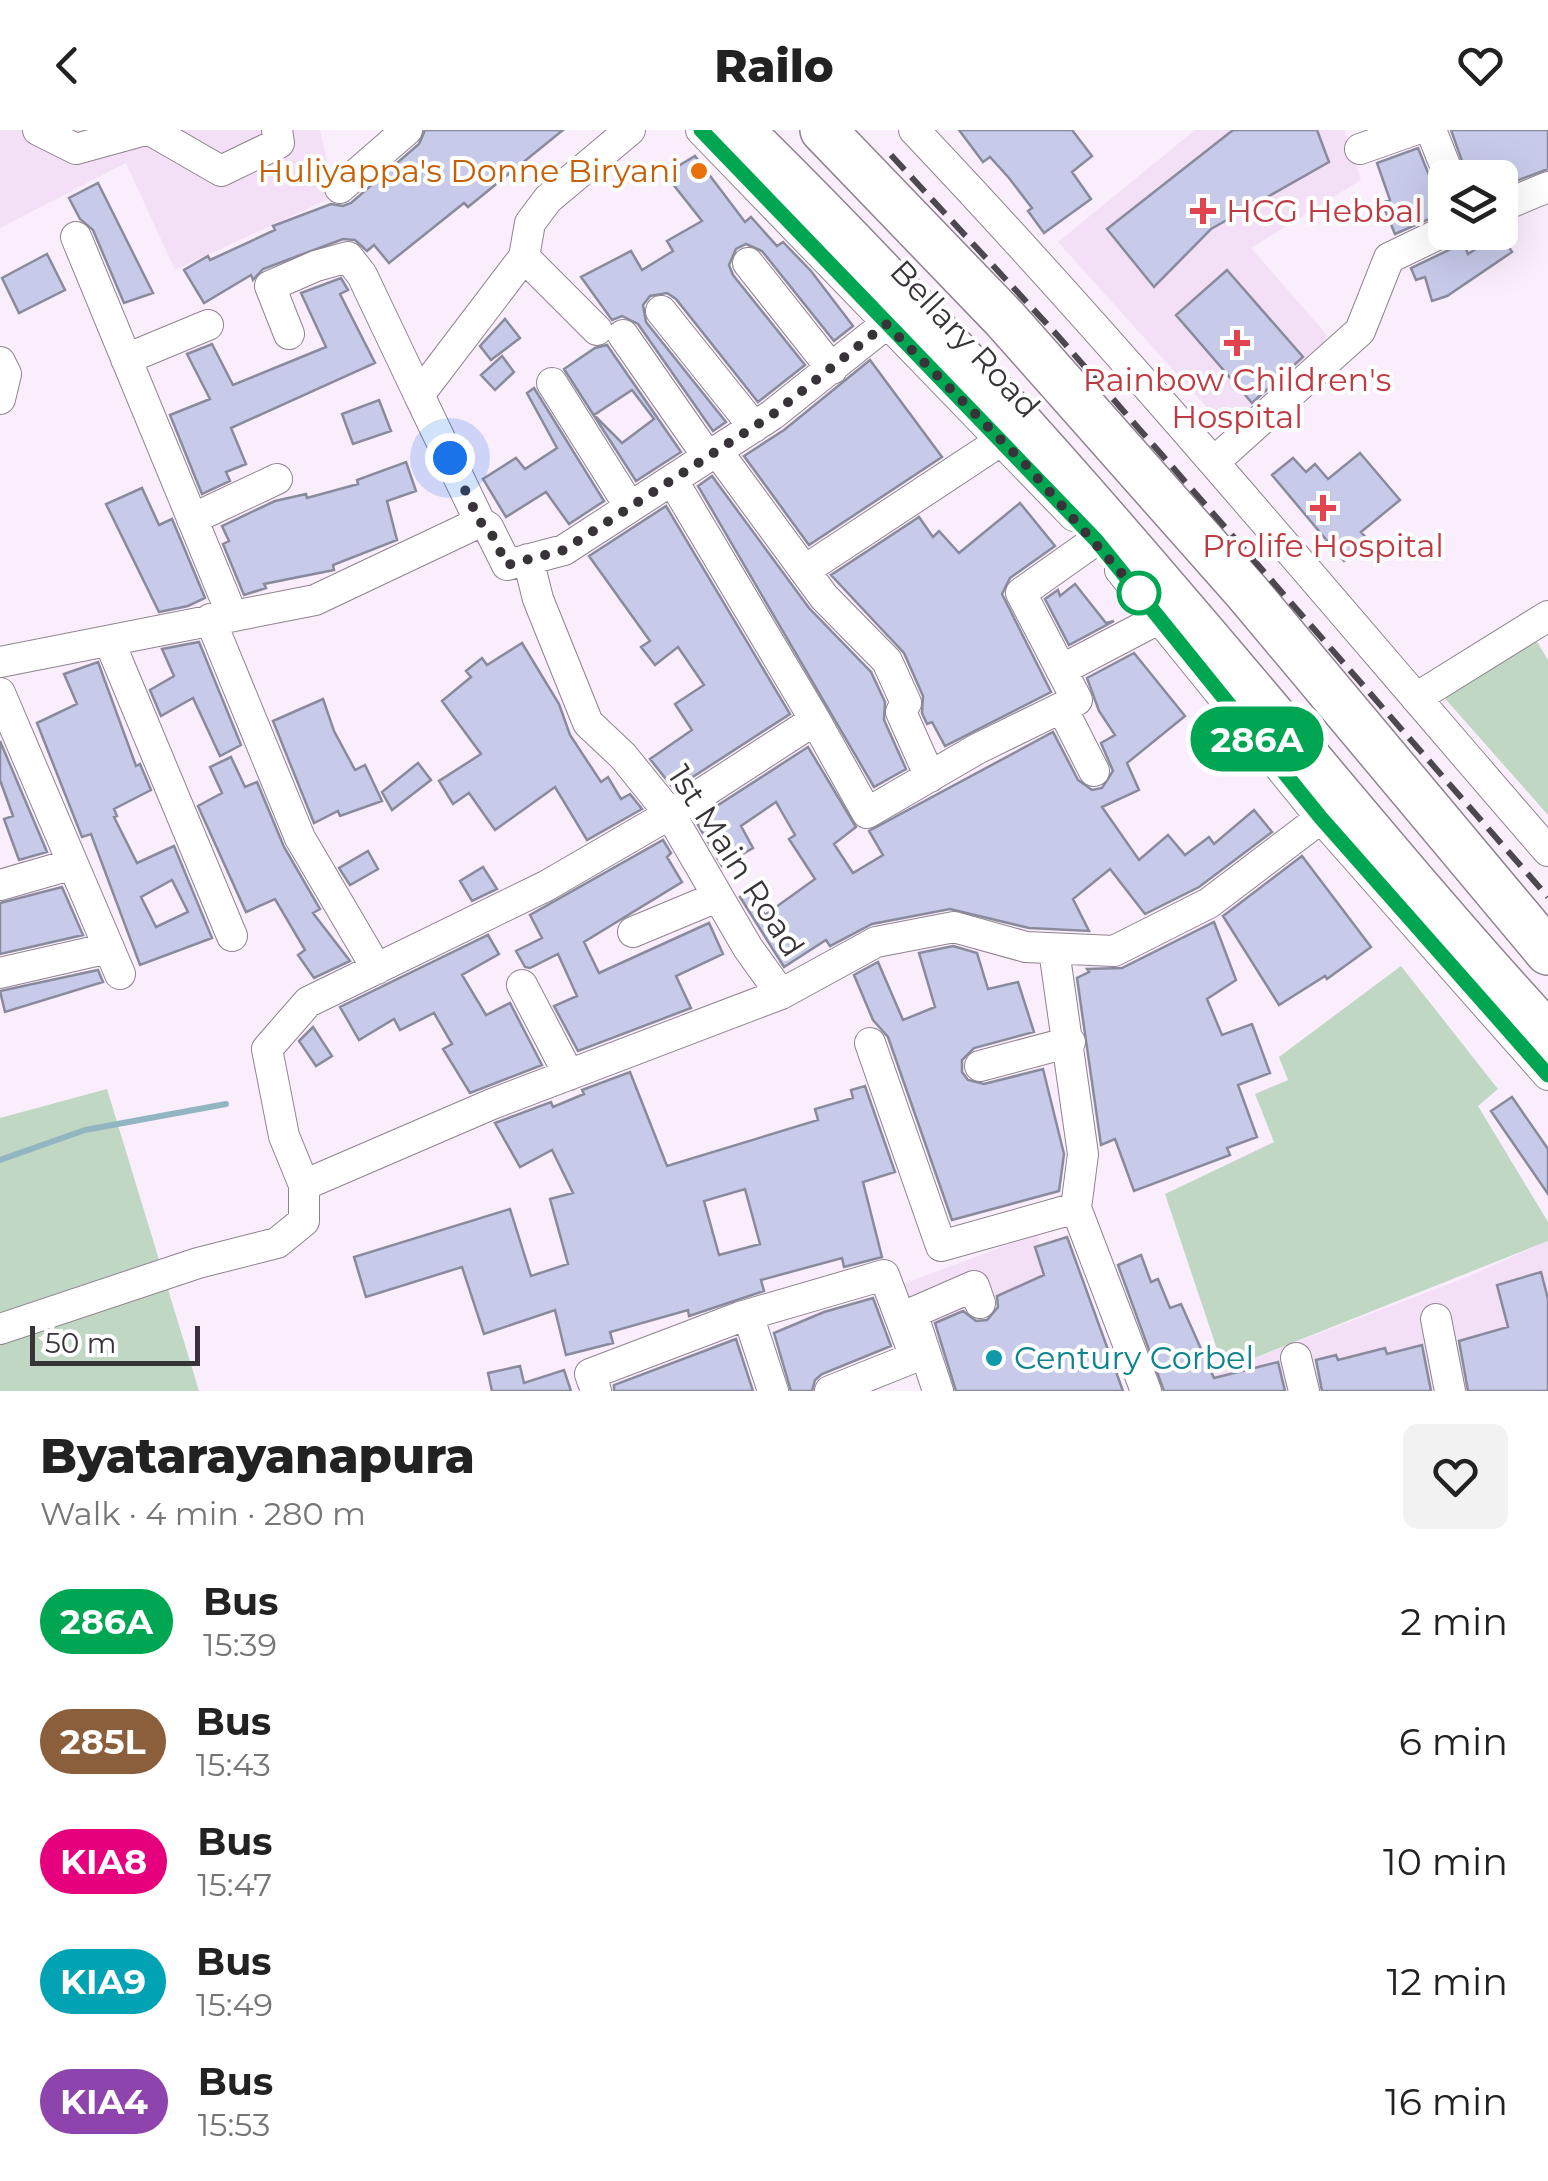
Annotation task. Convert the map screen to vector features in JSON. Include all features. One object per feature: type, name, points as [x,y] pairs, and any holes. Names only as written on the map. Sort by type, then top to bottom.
[{"type":"highway","name":"Bellary Road","points":[[740,130],[818,206],[966,365],[1176,602],[1452,931],[1548,1034]]},
{"type":"highway","name":"Bellary Road","points":[[767,130],[982,353],[1193,591],[1548,1008]]},
{"type":"highway","name":"Bellary Road","points":[[823,130],[1005,320],[1246,591],[1548,952]]},
{"type":"highway","name":"Bellary Road","points":[[847,130],[1020,306],[1131,438],[1384,719],[1548,916]]},
{"type":"street","points":[[38,130],[76,149],[148,130],[221,171],[279,143],[276,130]]},
{"type":"street","points":[[340,188],[408,130]]},
{"type":"street","points":[[419,395],[524,256],[530,223],[548,199],[630,130]]},
{"type":"street","points":[[700,130],[1096,540],[1321,818],[1548,1075]]},
{"type":"street","points":[[914,130],[1021,243],[1214,462],[1548,851]]},
{"type":"street","points":[[1360,149],[1414,130]]},
{"type":"street","points":[[1431,130],[1443,160]]},
{"type":"street","points":[[1518,200],[1548,187]]},
{"type":"street","points":[[76,237],[192,518],[221,617],[300,838],[377,969]]},
{"type":"street","points":[[1214,462],[1360,331],[1389,258],[1428,239]]},
{"type":"street","points":[[524,256],[610,332],[824,597],[887,660],[906,703],[901,712],[930,777]]},
{"type":"street","points":[[289,334],[270,286],[348,257],[362,274],[480,522],[488,527],[507,565],[564,550],[754,426],[886,324]]},
{"type":"street","points":[[748,264],[832,369]]},
{"type":"street","points":[[661,311],[754,426]]},
{"type":"street","points":[[126,358],[208,324]]},
{"type":"street","points":[[0,362],[6,374],[0,399]]},
{"type":"street","points":[[552,384],[630,507]]},
{"type":"street","points":[[805,570],[1002,440]]},
{"type":"street","points":[[192,518],[277,478]]},
{"type":"street","points":[[673,480],[868,813],[1077,700],[1021,593],[1096,540]]},
{"type":"street","points":[[0,662],[315,600],[480,522]]},
{"type":"street","name":"1st Main Road","points":[[528,558],[538,599],[588,723],[624,756],[670,814],[716,897],[781,994],[876,942],[954,927],[1054,950],[1114,951],[1209,903],[1321,818]]},
{"type":"street","points":[[1416,698],[1434,683],[1548,616]]},
{"type":"street","points":[[1062,670],[1160,618]]},
{"type":"street","points":[[110,643],[232,936]]},
{"type":"street","points":[[0,693],[115,961],[0,973]]},
{"type":"street","points":[[1062,708],[1094,771]]},
{"type":"street","points":[[0,1329],[198,1263],[276,1242],[304,1220],[304,1185],[284,1136],[266,1049],[308,1002],[546,886],[670,814],[815,720]]},
{"type":"street","points":[[0,885],[73,864]]},
{"type":"street","points":[[633,932],[716,897]]},
{"type":"street","points":[[1054,950],[1083,1154],[1076,1208],[1146,1391]]},
{"type":"street","points":[[522,985],[569,1074]]},
{"type":"street","points":[[304,1185],[569,1074],[781,994]]},
{"type":"street","points":[[870,1042],[941,1246],[1076,1208]]},
{"type":"street","points":[[980,1066],[1070,1042]]},
{"type":"street","points":[[596,1391],[590,1374],[748,1315],[884,1275],[915,1356],[830,1391]]},
{"type":"street","points":[[938,1391],[912,1313],[974,1286],[980,1303]]},
{"type":"street","points":[[748,1315],[773,1391]]},
{"type":"street","points":[[1436,1320],[1450,1391]]},
{"type":"street","points":[[1296,1358],[1304,1391]]},
{"type":"shaded area","points":[[0,130],[320,130],[335,196],[175,270],[126,163],[0,228]]},
{"type":"shaded area","name":"HCG Hebbal","points":[[1195,130],[1344,130],[1361,180],[1251,248],[1327,335],[1324,346],[1230,433],[1058,242]]},
{"type":"shaded area","points":[[1037,1234],[1066,1331],[1069,1391],[931,1391],[890,1289]]},
{"type":"shaded area","points":[[1548,1241],[1548,1391],[1169,1391],[1467,1277]]},
{"type":"green space","points":[[1536,640],[1548,660],[1548,815],[1441,694]]},
{"type":"green space","points":[[1401,966],[1498,1089],[1478,1106],[1548,1222],[1548,1241],[1224,1370],[1165,1194],[1274,1142],[1255,1094],[1288,1080],[1279,1057]]},
{"type":"green space","points":[[107,1089],[199,1391],[0,1391],[0,1118]]},
{"type":"building","points":[[425,130],[563,130],[468,207],[464,203],[389,263],[374,245],[367,251],[355,240],[343,239],[263,269],[253,280],[251,275],[204,303],[184,270],[208,256],[210,260],[275,230],[273,226],[331,204],[351,203],[419,144]]},
{"type":"building","points":[[959,130],[1072,130],[1092,156],[1072,172],[1091,199],[1044,233],[1028,211],[1032,208],[1009,178],[990,157],[983,162]]},
{"type":"building","points":[[1233,130],[1317,130],[1329,162],[1211,229],[1154,287],[1107,229]]},
{"type":"building","points":[[1451,130],[1548,130],[1548,169],[1518,180],[1518,160],[1462,160]]},
{"type":"building","points":[[1418,148],[1428,173],[1428,219],[1395,234],[1382,203],[1390,200],[1377,163]]},
{"type":"building","points":[[695,156],[745,222],[751,217],[777,246],[783,242],[853,326],[834,341],[762,251],[746,244],[736,249],[729,265],[733,275],[805,365],[758,402],[676,299],[667,293],[650,296],[643,305],[646,322],[726,422],[713,431],[638,324],[622,316],[612,320],[581,277],[631,251],[642,270],[673,251],[667,241],[702,221],[665,174]]},
{"type":"building","points":[[98,183],[153,293],[124,303],[93,230],[80,219],[69,198]]},
{"type":"building","points":[[1449,250],[1466,250],[1468,254],[1474,250],[1512,252],[1447,296],[1432,301],[1425,277],[1416,280],[1411,268]]},
{"type":"building","points":[[47,254],[65,290],[19,313],[2,278]]},
{"type":"building","points":[[1227,270],[1303,357],[1252,403],[1176,315]]},
{"type":"building","points":[[341,278],[348,290],[340,294],[375,363],[231,428],[246,464],[226,472],[230,481],[202,494],[170,415],[210,399],[187,354],[212,344],[233,385],[326,347],[301,293]]},
{"type":"building","points":[[505,319],[520,338],[491,360],[480,346]]},
{"type":"building","points":[[607,345],[681,452],[636,481],[564,369],[595,348]],"holes":[[[632,390],[654,419],[622,443],[594,415]]]},
{"type":"building","points":[[502,356],[514,372],[495,390],[481,375]]},
{"type":"building","points":[[870,360],[942,457],[809,545],[744,456],[784,430]]},
{"type":"building","points":[[534,388],[604,501],[569,524],[546,492],[506,517],[483,479],[516,458],[525,469],[557,448],[527,393]]},
{"type":"building","points":[[379,400],[391,431],[353,444],[342,414]]},
{"type":"building","points":[[1360,453],[1400,500],[1361,532],[1368,540],[1344,561],[1272,475],[1293,458],[1306,472],[1315,464],[1328,479]]},
{"type":"building","points":[[406,462],[416,491],[387,501],[397,540],[333,565],[334,570],[264,584],[266,588],[244,595],[223,544],[229,541],[222,526],[275,501],[306,494],[307,498],[358,484],[357,480]]},
{"type":"building","points":[[712,476],[809,608],[871,672],[885,702],[884,720],[906,769],[874,787],[698,486]]},
{"type":"building","points":[[142,488],[159,525],[172,519],[205,598],[159,612],[106,504]]},
{"type":"building","points":[[1020,503],[1055,546],[1010,578],[1002,594],[1051,692],[945,746],[932,722],[927,724],[922,713],[923,696],[904,653],[831,575],[919,517],[933,537],[939,531],[959,553]]},
{"type":"building","points":[[666,506],[790,714],[674,789],[650,759],[692,730],[675,704],[704,685],[678,647],[655,665],[641,647],[650,641],[589,556]]},
{"type":"building","points":[[1075,584],[1106,623],[1114,621],[1069,645],[1045,599],[1058,590],[1060,596]]},
{"type":"building","points":[[199,642],[241,745],[220,756],[193,698],[161,716],[150,690],[174,676],[162,649]]},
{"type":"building","points":[[522,643],[559,704],[570,735],[601,782],[608,777],[621,799],[630,794],[642,809],[587,840],[555,787],[495,830],[469,793],[453,804],[439,781],[481,754],[442,701],[471,677],[466,671],[482,658],[487,665]]},
{"type":"building","points":[[1134,653],[1185,716],[1127,763],[1139,790],[1102,807],[1139,860],[1168,835],[1185,855],[1209,837],[1214,844],[1254,810],[1272,832],[1199,887],[1145,914],[1110,869],[1073,899],[1089,931],[1029,928],[950,909],[872,924],[830,946],[826,940],[784,967],[740,897],[751,891],[765,915],[815,879],[789,839],[795,835],[776,802],[741,826],[753,848],[722,866],[695,820],[808,747],[856,827],[834,844],[853,873],[883,855],[869,831],[1053,732],[1078,780],[1092,790],[1102,788],[1113,771],[1101,743],[1115,735],[1099,711],[1087,678]]},
{"type":"building","points":[[98,662],[136,766],[140,764],[151,790],[114,809],[114,817],[137,863],[174,846],[212,938],[140,965],[91,834],[82,837],[37,723],[77,704],[64,674]],"holes":[[[172,880],[188,912],[156,927],[141,897]]]},
{"type":"building","points":[[323,699],[334,731],[355,770],[365,765],[382,801],[340,816],[338,811],[314,823],[273,721]]},
{"type":"building","points":[[0,741],[47,852],[19,860],[4,819],[13,816],[0,780]]},
{"type":"building","points":[[231,757],[245,787],[257,782],[284,847],[320,909],[313,913],[350,961],[314,978],[298,955],[305,950],[275,899],[246,912],[198,806],[222,793],[210,767]]},
{"type":"building","points":[[418,763],[431,780],[392,810],[382,792]]},
{"type":"building","points":[[663,840],[671,853],[667,857],[682,882],[584,942],[599,973],[709,923],[723,954],[676,976],[691,1008],[578,1051],[554,1006],[577,996],[558,954],[530,968],[525,967],[516,951],[542,938],[530,915]]},
{"type":"building","points":[[368,851],[378,869],[350,885],[339,868]]},
{"type":"building","points":[[1302,856],[1371,947],[1327,979],[1325,976],[1279,1005],[1223,916]]},
{"type":"building","points":[[483,867],[497,889],[472,901],[460,881]]},
{"type":"building","points":[[62,887],[83,935],[0,954],[0,903]]},
{"type":"building","points":[[1214,922],[1236,980],[1207,999],[1222,1035],[1252,1024],[1270,1073],[1238,1085],[1257,1137],[1227,1148],[1230,1155],[1134,1191],[1115,1139],[1101,1145],[1077,978],[1089,972],[1087,969],[1122,968]]},
{"type":"building","points":[[488,935],[499,954],[462,975],[486,1015],[510,1003],[542,1065],[470,1093],[443,1049],[452,1044],[434,1013],[400,1030],[394,1019],[359,1040],[340,1007]]},
{"type":"building","points":[[953,946],[977,953],[988,989],[1018,982],[1034,1032],[974,1048],[962,1060],[962,1072],[968,1080],[984,1084],[1043,1069],[1064,1154],[1059,1191],[952,1220],[888,1037],[873,1020],[854,975],[878,962],[903,1020],[935,1007],[919,953]]},
{"type":"building","points":[[98,970],[103,982],[5,1012],[0,991]]},
{"type":"building","points":[[313,1027],[332,1056],[316,1066],[299,1041]]},
{"type":"building","points":[[630,1072],[667,1166],[818,1120],[815,1109],[853,1098],[851,1090],[865,1086],[895,1172],[863,1182],[882,1257],[844,1267],[842,1258],[761,1280],[764,1291],[689,1316],[688,1310],[610,1332],[613,1343],[566,1355],[555,1310],[484,1334],[462,1267],[366,1297],[354,1257],[510,1209],[531,1276],[568,1264],[550,1199],[573,1193],[552,1150],[520,1167],[495,1123],[551,1102],[553,1107],[584,1094],[582,1090]],"holes":[[[745,1189],[760,1244],[719,1255],[704,1201]]]},
{"type":"building","points":[[1512,1097],[1548,1149],[1548,1194],[1491,1111]]},
{"type":"building","points":[[1067,1237],[1123,1391],[956,1391],[935,1323],[963,1311],[976,1321],[987,1320],[998,1307],[997,1296],[1044,1275],[1035,1247]]},
{"type":"building","points":[[1141,1255],[1151,1282],[1158,1279],[1170,1308],[1181,1304],[1214,1378],[1278,1362],[1285,1391],[1164,1391],[1118,1265]]},
{"type":"building","points":[[1541,1272],[1548,1299],[1548,1391],[1468,1391],[1459,1341],[1508,1327],[1497,1285]]},
{"type":"building","points":[[873,1298],[891,1346],[822,1374],[812,1391],[791,1391],[774,1333],[824,1312]]},
{"type":"building","points":[[736,1339],[753,1391],[614,1391],[614,1385]]},
{"type":"building","points":[[1422,1345],[1431,1391],[1322,1391],[1316,1360],[1336,1355],[1338,1360],[1385,1348],[1387,1354]]},
{"type":"building","points":[[520,1366],[524,1383],[564,1370],[571,1391],[492,1391],[488,1373]]},
{"type":"waterway","points":[[0,1160],[85,1130],[226,1104]]},
{"type":"railway","points":[[891,155],[1058,336],[1548,897]]},
{"type":"bus line","name":"286A","points":[[701,130],[1096,540],[1321,818],[1548,1075]]},
{"type":"place","name":"Huliyappa's Donne Biryani","points":[[699,171]]},
{"type":"place","name":"HCG Hebbal","points":[[1203,211]]},
{"type":"place","name":"Rainbow Children's Hospital","points":[[1237,343]]},
{"type":"place","name":"Prolife Hospital","points":[[1323,508]]},
{"type":"place","name":"Century Corbel","points":[[994,1358]]},
{"type":"route","points":[[450,458],[480,522],[488,527],[507,565],[564,550],[772,415],[886,324],[1025,464],[1139,593]]}]
